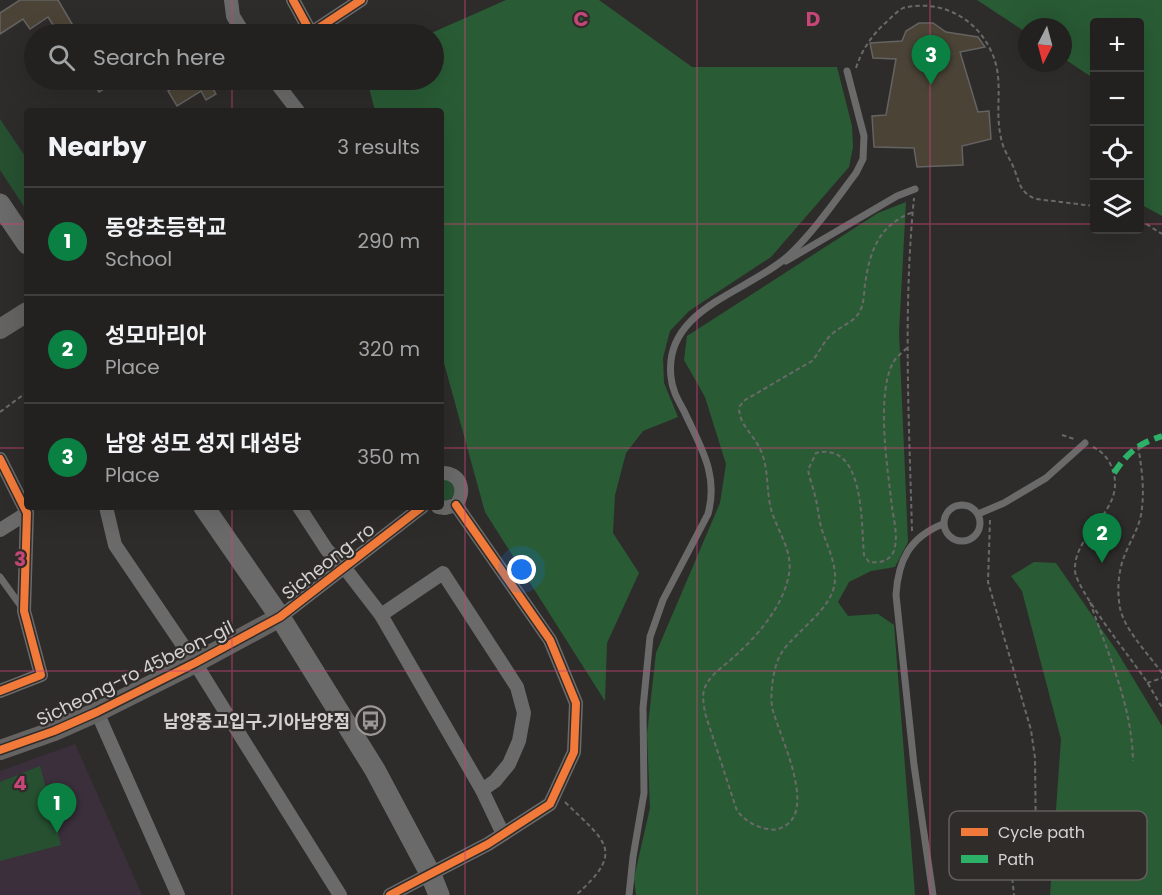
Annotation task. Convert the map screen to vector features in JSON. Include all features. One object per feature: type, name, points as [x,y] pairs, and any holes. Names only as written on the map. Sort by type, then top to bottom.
[{"type":"main road","points":[[0,204],[24,240]]},
{"type":"main road","name":"Sicheong-ro","points":[[206,510],[280,617],[375,770],[431,875],[439,895]]},
{"type":"street","points":[[231,0],[233,16],[238,24]]},
{"type":"street","points":[[293,0],[306,24]]},
{"type":"street","points":[[325,24],[361,0]]},
{"type":"street","points":[[282,90],[296,108]]},
{"type":"street","points":[[0,329],[24,314]]},
{"type":"street","points":[[0,459],[24,507]]},
{"type":"street","points":[[444,473],[451,474],[460,482],[462,494],[456,505],[444,508]]},
{"type":"street","points":[[390,895],[431,875],[550,804],[574,752],[576,703],[550,640],[456,505]]},
{"type":"street","points":[[0,691],[41,675],[24,611],[26,510]]},
{"type":"street","name":"Sicheong-ro 45beon-gil","points":[[107,510],[115,545],[195,663],[340,895]]},
{"type":"street","points":[[300,510],[327,550],[345,567],[381,615],[482,790],[503,834]]},
{"type":"street","name":"Sicheong-ro","points":[[280,617],[418,510]]},
{"type":"street","points":[[0,530],[27,513]]},
{"type":"street","points":[[381,615],[442,573],[517,687],[524,713],[519,741],[508,764],[495,781],[482,790]]},
{"type":"street","name":"Sicheong-ro 45beon-gil","points":[[0,750],[54,732],[97,712],[280,617]]},
{"type":"street","points":[[97,712],[178,895]]},
{"type":"lane","points":[[771,270],[802,241],[856,173],[863,159],[864,136],[847,70]]},
{"type":"lane","points":[[629,895],[644,793],[643,708],[650,637],[663,600],[708,514],[712,501],[713,488],[707,460],[672,386],[670,372],[672,354],[678,338],[694,317],[897,196],[915,189]]},
{"type":"lane","points":[[978,514],[1046,478],[1085,443]]},
{"type":"lane","points":[[957,505],[969,506],[978,514],[980,520],[978,532],[974,536],[963,541],[952,539],[947,535],[943,524],[947,512],[957,505]]},
{"type":"lane","points":[[933,895],[914,765],[896,612],[897,581],[900,568],[912,543],[931,528],[943,524]]},
{"type":"lane","points":[[0,577],[24,611]]},
{"type":"path","points":[[851,89],[857,64],[865,47],[879,29],[902,9],[919,3],[934,3],[953,9],[970,21],[985,39],[993,55],[1000,88],[1001,139],[1020,188],[1027,196],[1036,199],[1090,205]]},
{"type":"path","points":[[912,543],[907,281],[915,189]]},
{"type":"path","points":[[907,348],[894,361],[886,390],[885,447],[896,537],[892,554],[886,561],[869,562],[864,555],[859,495],[855,476],[847,462],[837,453],[827,450],[816,453],[808,470],[821,526],[835,568],[836,582],[818,614],[792,639],[781,654],[775,671],[771,689],[773,713],[785,742],[796,781],[795,812],[791,821],[783,828],[772,830],[761,828],[747,821],[737,811],[705,713],[703,698],[704,689],[712,677],[735,657],[768,621],[784,593],[789,573],[789,558],[770,506],[762,453],[743,425],[739,416],[739,407],[745,400],[812,361],[829,337],[855,318],[861,310],[868,264],[879,238],[893,222],[913,212]]},
{"type":"path","points":[[1144,223],[1162,234]]},
{"type":"path","points":[[0,412],[24,394]]},
{"type":"path","points":[[1062,435],[1101,451],[1110,463],[1115,480],[1112,502],[1086,539],[1076,562],[1075,573],[1089,599],[1162,707]]},
{"type":"path","points":[[1138,447],[1143,496],[1140,516],[1131,545],[1124,558],[1119,583],[1120,609],[1128,625],[1162,673]]},
{"type":"path","points":[[992,508],[987,557],[988,582],[992,603],[1030,730],[1035,758],[1036,811]]},
{"type":"path","points":[[1089,599],[1124,698],[1133,739],[1133,761]]},
{"type":"path","points":[[1147,682],[1162,678]]},
{"type":"path","points":[[565,801],[599,835],[605,845],[607,855],[605,862],[586,887],[576,895]]},
{"type":"path","points":[[1012,880],[1014,895]]},
{"type":"shaded area","points":[[75,744],[142,895],[0,895],[0,771]]},
{"type":"green space","points":[[506,0],[599,0],[692,67],[837,67],[852,126],[853,147],[849,167],[771,257],[689,311],[670,331],[663,358],[664,383],[678,417],[643,431],[626,453],[615,495],[613,533],[639,573],[607,643],[605,701],[485,512],[444,363],[444,108],[374,108],[370,90],[444,90],[444,27]]},
{"type":"green space","points":[[977,0],[1162,0],[1162,216],[1144,206],[1144,18],[1090,18],[1090,76],[1072,64],[1072,18],[1018,18],[1018,27]]},
{"type":"green space","points":[[0,119],[24,155],[24,206],[0,170]]},
{"type":"green space","points":[[906,202],[899,332],[908,542],[895,567],[871,571],[849,582],[838,602],[848,616],[878,614],[894,625],[915,895],[636,895],[634,878],[650,808],[647,734],[656,653],[720,503],[726,464],[705,397],[684,360],[687,336],[878,213]]},
{"type":"green space","points":[[444,480],[449,480],[455,491],[453,497],[444,501]]},
{"type":"green space","points":[[1034,562],[1056,563],[1116,650],[1162,726],[1162,895],[1050,895],[1051,880],[1147,880],[1147,811],[1056,811],[1061,739],[1022,591],[1011,576]]},
{"type":"green space","points":[[40,766],[61,845],[0,861],[0,782]]},
{"type":"building","points":[[20,0],[58,0],[72,24],[53,24],[48,17],[38,24],[26,24],[23,19],[0,34],[0,13]]},
{"type":"building","points":[[919,23],[933,23],[946,32],[978,37],[985,47],[960,52],[978,112],[989,111],[991,139],[962,146],[963,165],[917,167],[914,148],[874,147],[872,116],[886,115],[896,59],[873,58],[870,43],[902,41],[906,31]]},
{"type":"building","points":[[214,90],[216,94],[206,100],[201,91],[177,106],[168,91]]},
{"type":"marked path","points":[[1114,473],[1134,450],[1162,436]]},
{"type":"cycle path","points":[[293,0],[306,24]]},
{"type":"cycle path","points":[[325,24],[361,0]]},
{"type":"cycle path","points":[[0,459],[24,507]]},
{"type":"cycle path","points":[[390,895],[488,844],[550,804],[574,752],[576,703],[550,640],[456,505]]},
{"type":"cycle path","points":[[0,691],[41,675],[24,611],[26,510]]},
{"type":"cycle path","points":[[0,750],[54,731],[97,712],[280,617],[418,510]]},
{"type":"place","name":"남양 성모 성지 대성당","points":[[931,85]]},
{"type":"place","name":"성모마리아","points":[[1102,563]]},
{"type":"place","name":"남양중고입구.기아남양점","points":[[371,721]]},
{"type":"place","name":"동양초등학교","points":[[57,833]]}]
